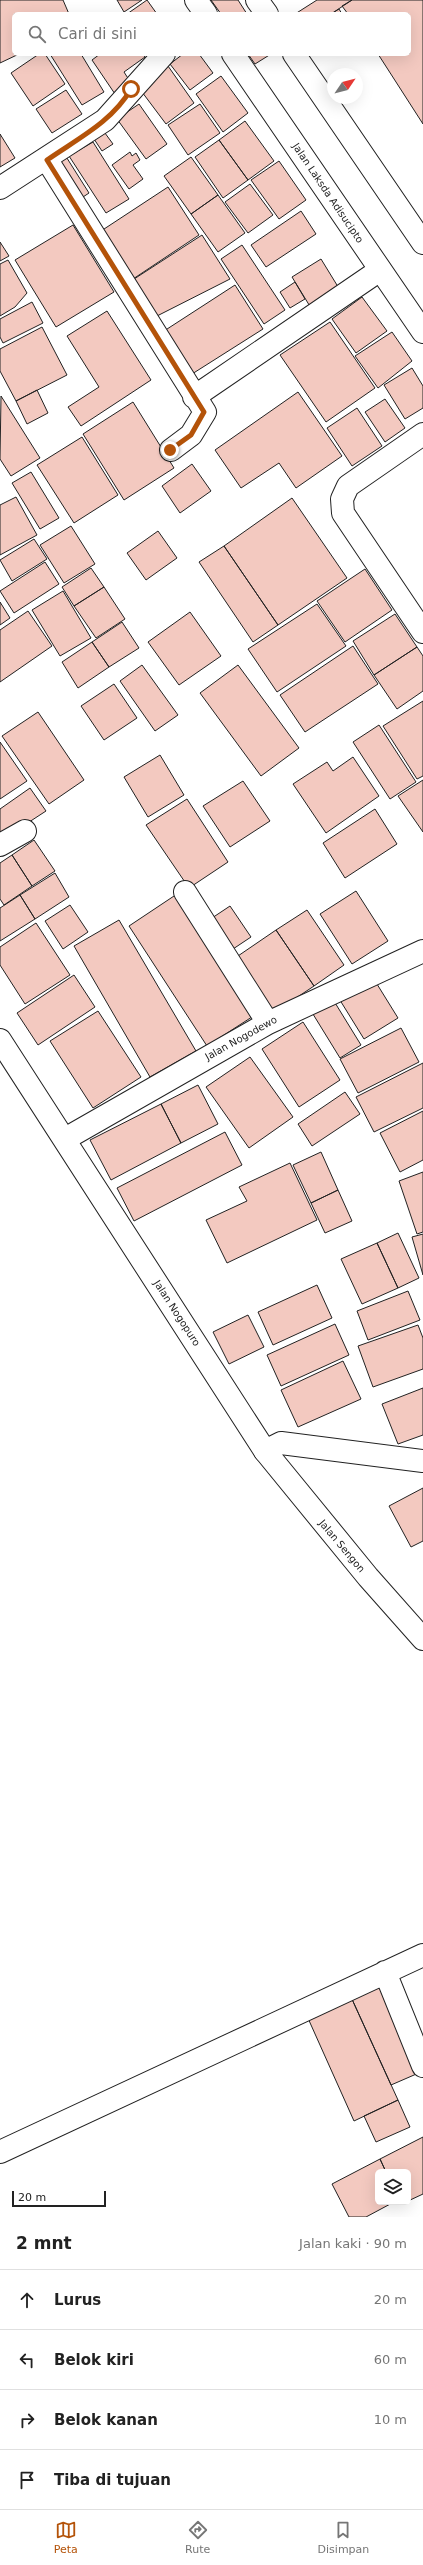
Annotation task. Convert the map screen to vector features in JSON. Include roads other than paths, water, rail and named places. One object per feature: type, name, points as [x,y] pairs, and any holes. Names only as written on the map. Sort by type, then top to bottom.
[{"type":"street","points":[[196,0],[205,12]]},
{"type":"street","points":[[257,0],[266,12]]},
{"type":"street","points":[[0,188],[47,160],[105,120],[162,56]]},
{"type":"street","name":"Jalan Laksda Adisucipto","points":[[234,56],[423,332]]},
{"type":"street","points":[[295,56],[423,243]]},
{"type":"street","points":[[47,160],[204,412],[191,435],[170,450]]},
{"type":"street","points":[[194,397],[380,270]]},
{"type":"street","points":[[423,434],[348,486],[342,498],[343,513],[423,632]]},
{"type":"street","points":[[0,845],[25,831]]},
{"type":"street","points":[[185,892],[268,1022]]},
{"type":"street","name":"Jalan Nogodewo","points":[[65,1139],[268,1022],[423,951]]},
{"type":"street","name":"Jalan Nogopuro","points":[[0,1040],[265,1450]]},
{"type":"street","points":[[265,1450],[280,1443],[423,1461]]},
{"type":"street","name":"Jalan Sengon","points":[[265,1450],[368,1577],[423,1639]]},
{"type":"street","points":[[0,2152],[423,1955]]},
{"type":"street","points":[[385,1972],[423,2066]]}]
